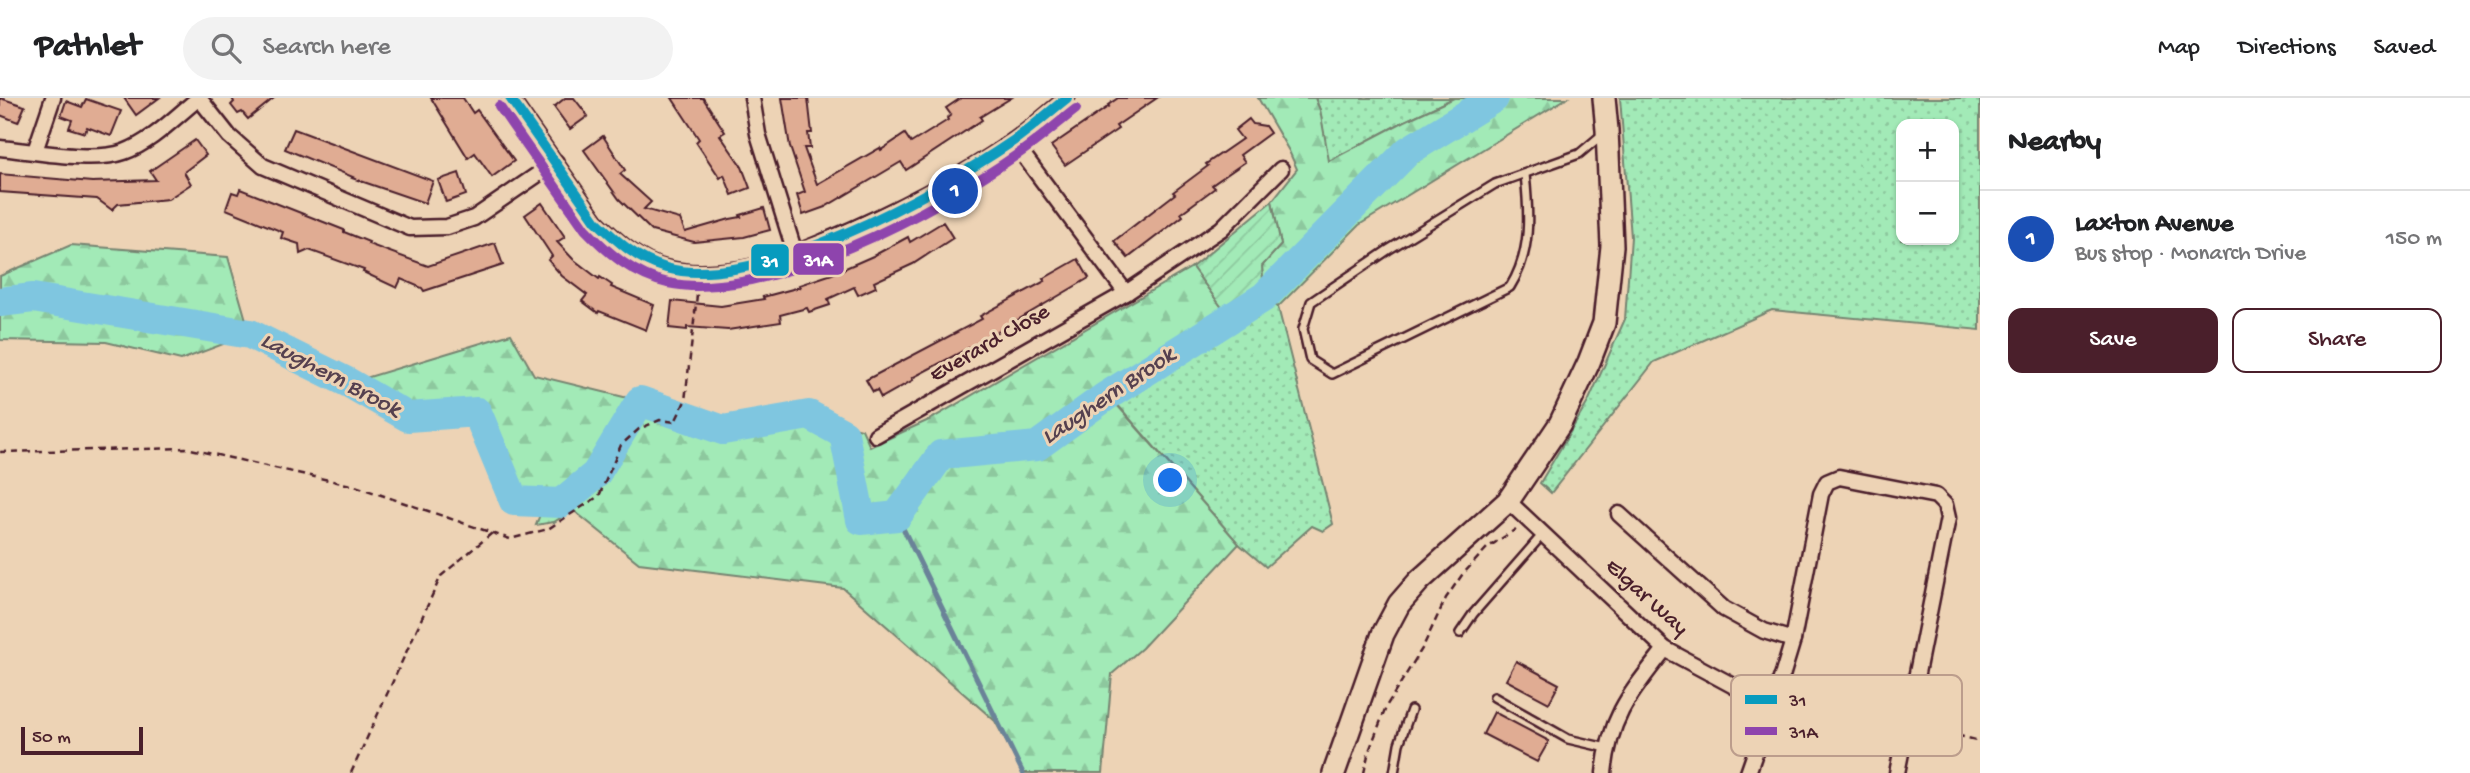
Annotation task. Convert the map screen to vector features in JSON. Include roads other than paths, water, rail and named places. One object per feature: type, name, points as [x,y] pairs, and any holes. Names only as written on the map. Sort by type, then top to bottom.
[{"type":"main road","points":[[1334,773],[1383,634],[1399,604],[1419,581],[1508,500],[1559,424],[1589,362],[1604,323],[1612,246],[1604,98]]},
{"type":"street","points":[[34,151],[53,98]]},
{"type":"street","points":[[0,148],[100,157],[125,152],[149,138],[199,98],[229,136],[263,166],[410,228],[447,227],[474,218],[556,162]]},
{"type":"street","points":[[510,98],[596,220],[632,253],[666,268],[700,272],[734,271],[795,253],[902,205],[1013,141],[1067,98]]},
{"type":"street","points":[[752,98],[758,134],[795,253]]},
{"type":"street","points":[[1013,141],[1126,293]]},
{"type":"street","name":"Everard Close","points":[[876,435],[1126,293],[1221,229],[1281,169]]},
{"type":"street","points":[[1782,675],[1793,640],[1821,494],[1827,482],[1839,477],[1936,496],[1945,505],[1948,518],[1916,675]]},
{"type":"street","name":"Elgar Way","points":[[1508,500],[1665,649],[1731,679]]},
{"type":"street","points":[[1619,514],[1724,609],[1764,631],[1793,640]]},
{"type":"street","points":[[1604,773],[1607,748],[1623,704],[1665,649]]},
{"type":"street","points":[[1748,773],[1754,756]]},
{"type":"lane","points":[[1525,174],[1529,226],[1520,271],[1510,287],[1332,374],[1310,360],[1303,328],[1311,302],[1388,250],[1495,184],[1579,154],[1607,131]]},
{"type":"lane","points":[[1460,633],[1543,534]]},
{"type":"lane","points":[[1494,697],[1568,739],[1607,748]]},
{"type":"lane","points":[[1394,773],[1399,744],[1411,710]]},
{"type":"waterway","name":"Laughern Brook","points":[[0,302],[33,298],[250,334],[349,383],[408,417],[477,412],[514,501],[561,503],[596,474],[640,401],[723,430],[809,415],[844,434],[861,520],[897,516],[941,455],[1037,446],[1105,397],[1264,297],[1408,151],[1494,98]]},
{"type":"waterway","points":[[897,516],[1023,773]]},
{"type":"place","name":"Laxton Avenue","points":[[955,191]]}]
